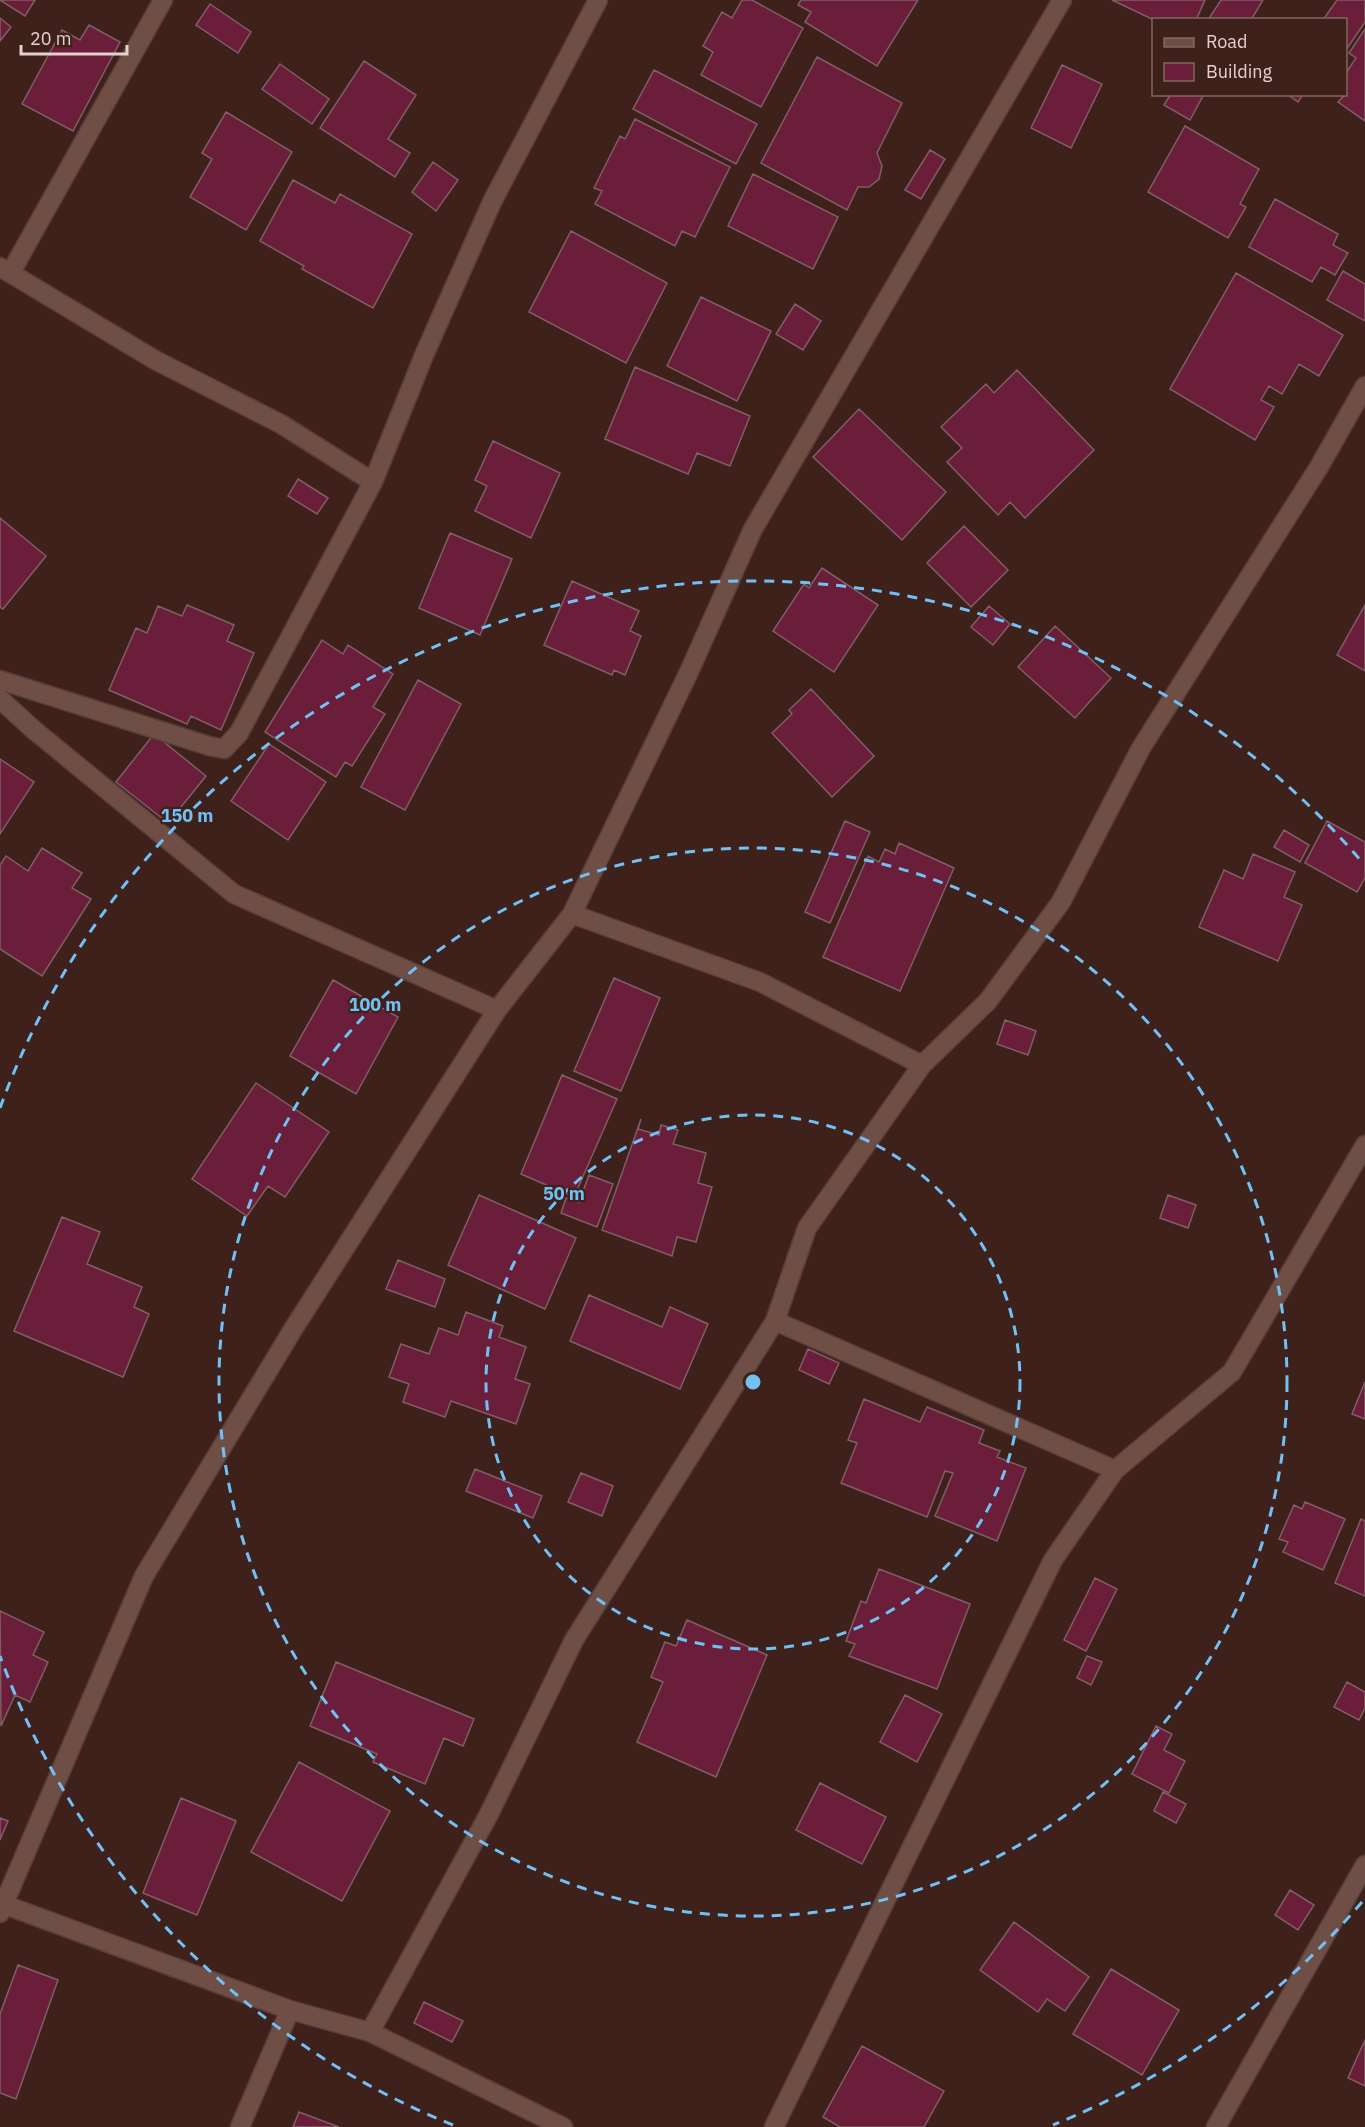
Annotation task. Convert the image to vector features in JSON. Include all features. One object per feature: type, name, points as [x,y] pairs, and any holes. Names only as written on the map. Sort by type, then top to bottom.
[{"type":"street","points":[[163,0],[6,269],[155,360],[281,424],[373,482]]},
{"type":"street","points":[[0,680],[224,748],[239,733],[373,482],[425,353],[492,202],[598,0]]},
{"type":"street","points":[[563,2127],[370,2032],[290,2010],[1,1907],[144,1576],[292,1331],[497,1010],[572,914],[688,674],[753,529],[1062,0]]},
{"type":"street","points":[[370,2032],[489,1814],[574,1640],[775,1321],[807,1228],[922,1065],[988,1000],[1061,902],[1141,748],[1318,467],[1365,386]]},
{"type":"street","points":[[0,699],[34,730],[234,894],[497,1010]]},
{"type":"street","points":[[572,914],[760,982],[922,1065]]},
{"type":"street","points":[[774,2127],[1053,1560],[1115,1470],[1232,1372],[1365,1145]]},
{"type":"street","points":[[775,1321],[1115,1470]]},
{"type":"street","points":[[1216,2127],[1365,1865]]},
{"type":"street","points":[[240,2127],[290,2010]]},
{"type":"building","points":[[0,0],[35,0],[25,16]]},
{"type":"building","points":[[742,0],[752,0],[803,28],[761,107],[701,75],[713,52],[703,46],[722,12],[732,18]]},
{"type":"building","points":[[801,0],[918,0],[877,66],[805,22],[811,12],[798,5]]},
{"type":"building","points":[[1112,0],[1205,0],[1197,18],[1152,19]]},
{"type":"building","points":[[1221,0],[1263,0],[1252,18],[1209,18]]},
{"type":"building","points":[[1337,0],[1365,0],[1365,22],[1347,49],[1347,18],[1324,18]]},
{"type":"building","points":[[210,4],[251,32],[238,53],[196,25]]},
{"type":"building","points":[[0,18],[11,27],[0,41]]},
{"type":"building","points":[[89,25],[120,42],[73,131],[22,104],[62,30],[80,40]]},
{"type":"building","points":[[1365,29],[1365,121],[1338,102],[1347,96],[1347,72],[1356,58],[1349,53]]},
{"type":"building","points":[[817,57],[902,103],[877,153],[882,166],[879,179],[869,187],[858,187],[847,210],[761,163]]},
{"type":"building","points":[[364,61],[416,95],[388,139],[410,153],[395,177],[320,128]]},
{"type":"building","points":[[280,64],[329,99],[312,124],[262,89]]},
{"type":"building","points":[[1062,65],[1102,84],[1071,148],[1031,128]]},
{"type":"building","points":[[654,70],[757,124],[736,164],[633,109]]},
{"type":"building","points":[[1170,96],[1203,96],[1190,120],[1164,105]]},
{"type":"building","points":[[1290,96],[1302,96],[1298,102]]},
{"type":"building","points":[[226,112],[292,152],[246,230],[190,197],[212,159],[202,153]]},
{"type":"building","points":[[635,119],[730,167],[695,237],[682,231],[675,246],[595,204],[602,191],[594,188],[620,136],[625,139]]},
{"type":"building","points":[[1185,126],[1259,169],[1240,204],[1246,207],[1228,238],[1148,192]]},
{"type":"building","points":[[930,150],[945,159],[921,199],[905,190]]},
{"type":"building","points":[[433,162],[458,180],[436,211],[412,192]]},
{"type":"building","points":[[753,174],[838,217],[813,269],[728,226]]},
{"type":"building","points":[[293,180],[335,203],[340,194],[412,234],[373,308],[302,269],[304,266],[260,241]]},
{"type":"building","points":[[1275,199],[1338,234],[1333,245],[1348,253],[1335,275],[1321,267],[1312,282],[1249,247]]},
{"type":"building","points":[[571,231],[667,283],[626,363],[529,312]]},
{"type":"building","points":[[1343,271],[1365,284],[1365,321],[1327,300]]},
{"type":"building","points":[[1236,273],[1343,335],[1319,376],[1299,364],[1282,394],[1269,386],[1261,400],[1274,407],[1255,440],[1170,389]]},
{"type":"building","points":[[701,297],[771,331],[737,401],[667,366]]},
{"type":"building","points":[[795,304],[821,321],[803,350],[776,334]]},
{"type":"building","points":[[635,367],[750,416],[730,466],[697,453],[688,474],[605,439]]},
{"type":"building","points":[[1017,370],[1094,450],[1025,518],[1010,502],[998,515],[947,462],[962,448],[941,427],[986,384],[994,393]]},
{"type":"building","points":[[859,409],[946,492],[902,540],[813,457]]},
{"type":"building","points":[[493,441],[560,473],[531,538],[475,511],[487,486],[475,480]]},
{"type":"building","points":[[298,479],[328,498],[317,514],[288,496]]},
{"type":"building","points":[[0,518],[46,556],[3,609],[0,607]]},
{"type":"building","points":[[964,526],[1008,570],[971,607],[927,563]]},
{"type":"building","points":[[450,533],[512,559],[480,635],[419,608]]},
{"type":"building","points":[[822,568],[878,605],[834,672],[773,631],[804,584],[809,588]]},
{"type":"building","points":[[572,581],[639,611],[630,631],[641,636],[625,675],[614,670],[612,675],[544,645]]},
{"type":"building","points":[[187,605],[234,625],[227,641],[254,653],[221,730],[191,716],[187,724],[109,690],[136,628],[147,633],[158,606],[182,616]]},
{"type":"building","points":[[1365,605],[1365,671],[1337,655]]},
{"type":"building","points":[[989,606],[1010,624],[993,645],[971,627]]},
{"type":"building","points":[[1055,626],[1111,678],[1075,718],[1018,667]]},
{"type":"building","points":[[322,640],[343,654],[348,645],[393,674],[373,707],[385,714],[352,766],[345,762],[336,777],[265,732]]},
{"type":"building","points":[[418,680],[461,704],[405,810],[361,787]]},
{"type":"building","points":[[811,689],[874,756],[832,797],[772,733],[792,714],[789,710]]},
{"type":"building","points":[[154,734],[206,776],[168,823],[116,782]]},
{"type":"building","points":[[269,744],[326,782],[288,840],[231,801]]},
{"type":"building","points":[[0,759],[34,782],[0,834]]},
{"type":"building","points":[[845,821],[870,832],[830,923],[805,912]]},
{"type":"building","points":[[1327,821],[1365,842],[1365,878],[1357,892],[1305,863]]},
{"type":"building","points":[[1284,830],[1309,845],[1300,862],[1274,847]]},
{"type":"building","points":[[899,843],[954,868],[900,991],[823,957],[868,856],[879,862],[885,849],[895,854]]},
{"type":"building","points":[[42,848],[82,873],[72,888],[91,899],[42,976],[0,949],[0,865],[6,856],[28,871]]},
{"type":"building","points":[[1253,854],[1295,872],[1284,897],[1302,905],[1278,961],[1199,927],[1224,870],[1243,879]]},
{"type":"building","points":[[614,978],[660,998],[621,1091],[574,1071]]},
{"type":"building","points":[[333,980],[398,1017],[356,1094],[290,1056]]},
{"type":"building","points":[[1005,1020],[1036,1031],[1028,1055],[997,1044]]},
{"type":"building","points":[[562,1075],[617,1099],[574,1197],[521,1174]]},
{"type":"building","points":[[256,1083],[329,1132],[285,1197],[268,1186],[247,1216],[192,1179]]},
{"type":"building","points":[[641,1119],[638,1129],[659,1135],[661,1125],[678,1130],[673,1144],[706,1153],[698,1183],[712,1187],[696,1242],[677,1237],[672,1256],[602,1230]]},
{"type":"building","points":[[589,1175],[613,1184],[597,1227],[561,1213],[566,1198],[579,1202]]},
{"type":"building","points":[[479,1195],[576,1238],[545,1309],[448,1265]]},
{"type":"building","points":[[1168,1195],[1196,1205],[1188,1228],[1160,1218]]},
{"type":"building","points":[[62,1217],[100,1232],[87,1264],[142,1287],[134,1307],[149,1314],[123,1377],[14,1331]]},
{"type":"building","points":[[398,1260],[445,1279],[435,1307],[386,1289]]},
{"type":"building","points":[[589,1295],[662,1327],[670,1307],[708,1324],[680,1389],[570,1341]]},
{"type":"building","points":[[466,1312],[503,1326],[499,1337],[526,1347],[515,1379],[530,1384],[516,1424],[451,1401],[445,1417],[403,1402],[409,1384],[389,1377],[401,1344],[429,1354],[439,1328],[458,1335]]},
{"type":"building","points":[[808,1349],[839,1363],[829,1384],[799,1370]]},
{"type":"building","points":[[1365,1382],[1365,1419],[1352,1414]]},
{"type":"building","points":[[864,1399],[920,1422],[927,1407],[984,1430],[979,1443],[1000,1451],[997,1457],[1026,1468],[997,1541],[935,1516],[953,1473],[945,1471],[927,1517],[841,1483],[857,1443],[848,1440]]},
{"type":"building","points":[[475,1469],[542,1496],[533,1518],[466,1491]]},
{"type":"building","points":[[581,1473],[613,1486],[602,1516],[568,1502]]},
{"type":"building","points":[[1305,1502],[1345,1519],[1323,1570],[1283,1552],[1288,1542],[1279,1539],[1294,1505],[1302,1509]]},
{"type":"building","points":[[1361,1519],[1365,1521],[1365,1596],[1335,1583]]},
{"type":"building","points":[[879,1569],[970,1604],[937,1689],[849,1656],[855,1644],[846,1641],[861,1601],[866,1603]]},
{"type":"building","points":[[1095,1578],[1117,1589],[1086,1651],[1064,1640]]},
{"type":"building","points":[[0,1611],[44,1632],[33,1655],[48,1662],[30,1702],[15,1695],[1,1726]]},
{"type":"building","points":[[687,1620],[767,1655],[716,1777],[637,1742],[663,1682],[651,1677],[665,1642],[676,1646]]},
{"type":"building","points":[[1087,1656],[1102,1662],[1091,1685],[1077,1678]]},
{"type":"building","points":[[336,1662],[474,1719],[463,1746],[444,1738],[425,1784],[373,1762],[377,1754],[310,1726]]},
{"type":"building","points":[[1347,1682],[1365,1692],[1365,1708],[1359,1720],[1334,1707]]},
{"type":"building","points":[[905,1695],[942,1714],[917,1762],[880,1742]]},
{"type":"building","points":[[1156,1726],[1172,1734],[1164,1750],[1185,1761],[1169,1793],[1132,1774]]},
{"type":"building","points":[[299,1762],[390,1811],[342,1901],[251,1852]]},
{"type":"building","points":[[820,1783],[886,1817],[862,1864],[796,1830]]},
{"type":"building","points":[[1163,1792],[1186,1804],[1176,1823],[1154,1811]]},
{"type":"building","points":[[181,1798],[236,1821],[197,1915],[143,1893]]},
{"type":"building","points":[[0,1818],[8,1821],[0,1840]]},
{"type":"building","points":[[1290,1890],[1314,1905],[1298,1930],[1275,1915]]},
{"type":"building","points":[[1014,1922],[1089,1977],[1065,2011],[1047,1999],[1038,2012],[980,1970]]},
{"type":"building","points":[[18,1965],[58,1980],[16,2099],[0,2093],[0,2014]]},
{"type":"building","points":[[1111,1969],[1179,2010],[1142,2075],[1073,2034]]},
{"type":"building","points":[[424,2002],[463,2021],[452,2042],[414,2023]]},
{"type":"building","points":[[1365,2040],[1365,2086],[1348,2078]]},
{"type":"building","points":[[862,2046],[944,2091],[924,2127],[840,2127],[823,2117]]},
{"type":"building","points":[[299,2112],[339,2127],[293,2127]]}]
